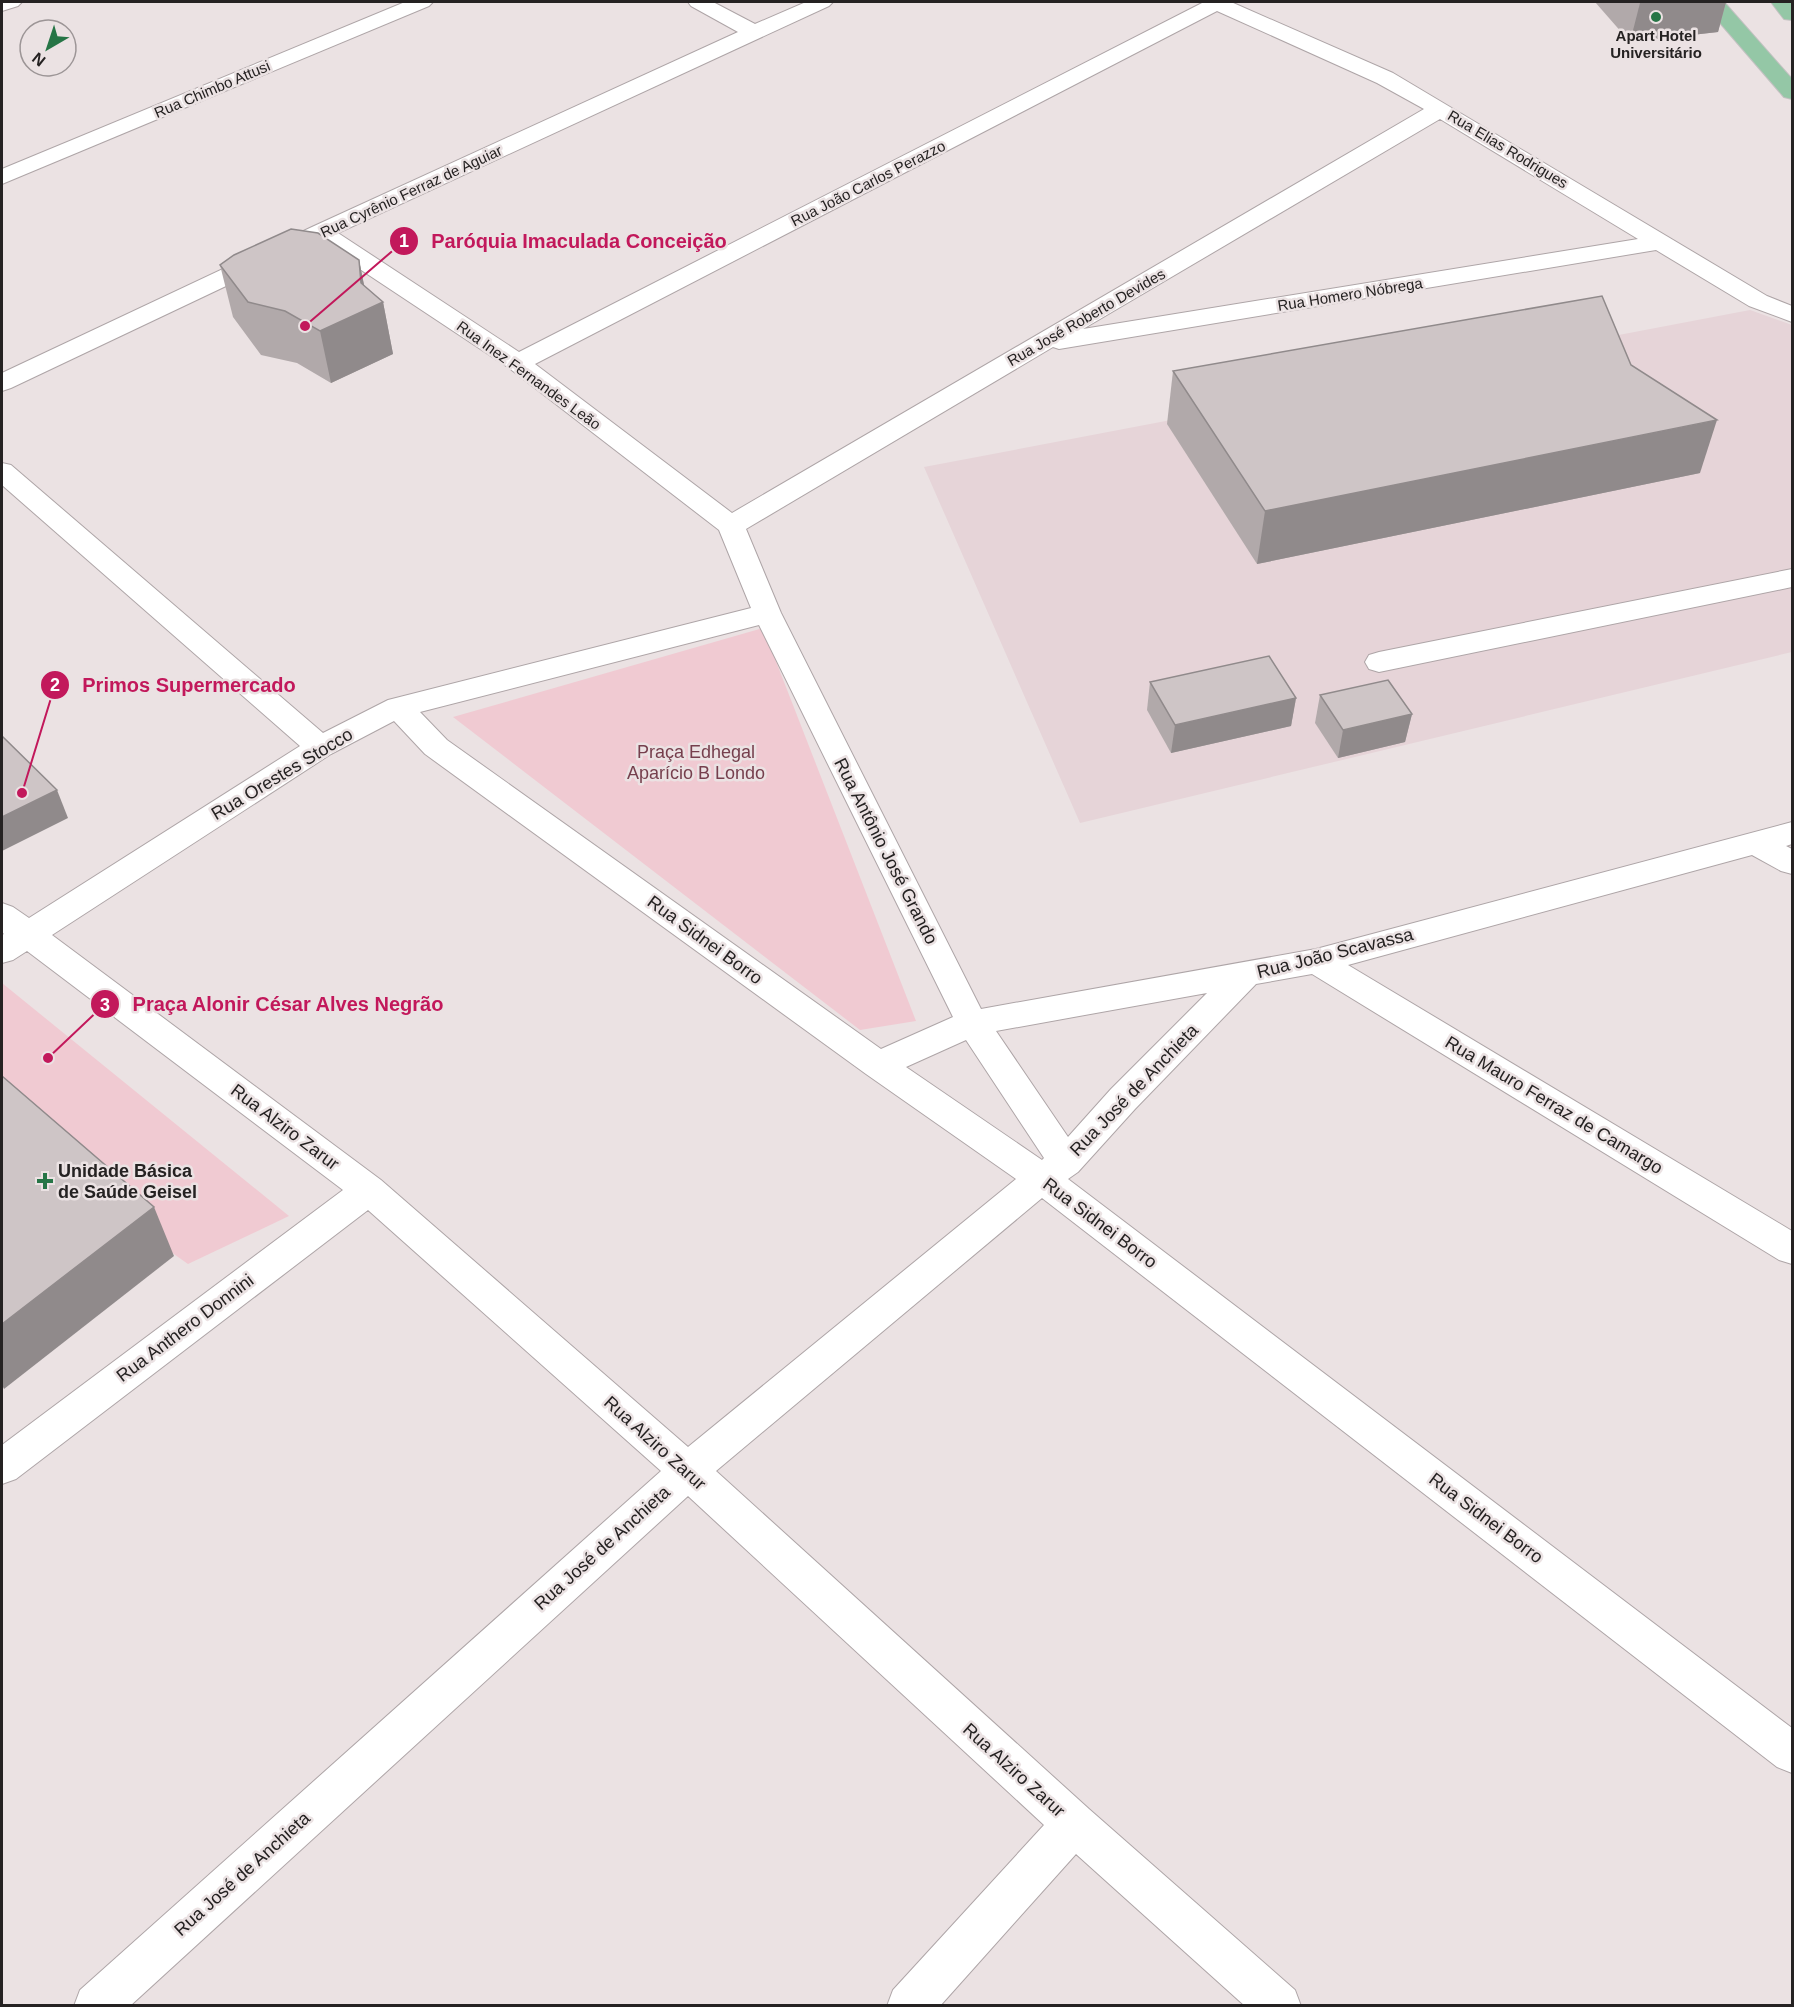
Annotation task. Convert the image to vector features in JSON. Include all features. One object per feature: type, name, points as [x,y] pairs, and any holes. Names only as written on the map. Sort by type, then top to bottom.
[{"type":"main road","points":[[1713,2],[1792,92]]},
{"type":"main road","points":[[1782,2],[1792,14]]},
{"type":"street","points":[[2,5],[11,2]]},
{"type":"street","name":"Rua Chimbo Attusi","points":[[2,177],[422,2]]},
{"type":"street","points":[[698,2],[755,33]]},
{"type":"street","name":"Rua Cyrênio Ferraz de Aguiar","points":[[2,383],[320,232],[822,2]]},
{"type":"street","name":"Rua Elias Rodrigues","points":[[1216,2],[1385,78],[1758,301],[1792,315]]},
{"type":"street","name":"Rua João Carlos Perazzo","points":[[518,363],[1216,2]]},
{"type":"street","name":"Rua José Roberto Devides","points":[[731,526],[1440,109]]},
{"type":"street","name":"Rua Inez Fernandes Leão","points":[[320,232],[518,363],[731,526]]},
{"type":"street","name":"Rua Homero Nóbrega","points":[[1040,345],[1661,242]]},
{"type":"street","points":[[2,471],[320,747]]},
{"type":"street","name":"Rua Antônio José Grando","points":[[731,526],[767,613],[972,1023],[1054,1170]]},
{"type":"street","points":[[1379,663],[1792,578]]},
{"type":"street","name":"Rua Orestes Stocco","points":[[11,933],[320,747],[398,707],[767,613]]},
{"type":"street","name":"Rua Sidnei Borro","points":[[398,707],[436,747],[878,1065],[1054,1170],[1792,1753]]},
{"type":"street","name":"Rua João Scavassa","points":[[878,1065],[972,1023],[1316,961],[1792,833]]},
{"type":"street","points":[[1753,842],[1792,863]]},
{"type":"street","name":"Rua Alziro Zarur","points":[[11,933],[369,1190],[687,1471],[1074,1824],[1279,2006]]},
{"type":"street","name":"Rua Mauro Ferraz de Camargo","points":[[1316,961],[1792,1249]]},
{"type":"street","name":"Rua José de Anchieta","points":[[96,2006],[687,1471],[1054,1170],[1245,975]]},
{"type":"street","name":"Rua Anthero Donnini","points":[[2,1467],[369,1190]]},
{"type":"street","points":[[909,2006],[1074,1824]]},
{"type":"shaded area","points":[[1750,310],[1792,325],[1792,652],[1080,823],[924,467]]},
{"type":"green space","name":"Praça Edhegal Aparício B Londo","points":[[763,628],[916,1021],[860,1030],[453,717]]},
{"type":"green space","points":[[2,983],[289,1216],[188,1264],[2,1133]]},
{"type":"building","points":[[291,229],[318,233],[359,260],[361,283],[383,302],[320,331],[285,311],[248,302],[220,265],[234,255]]},
{"type":"building","points":[[1602,296],[1631,365],[1717,420],[1265,511],[1173,371]]},
{"type":"building","points":[[1269,656],[1296,698],[1175,725],[1150,682]]},
{"type":"building","points":[[1388,680],[1412,714],[1343,730],[1320,695]]},
{"type":"building","points":[[2,736],[57,790],[2,817]]},
{"type":"building","points":[[2,1076],[154,1207],[2,1324]]},
{"type":"place","name":"Apart Hotel Universitário","points":[[1656,17]]},
{"type":"place","name":"Paróquia Imaculada Conceição","points":[[305,326]]},
{"type":"place","name":"Primos Supermercado","points":[[22,793]]},
{"type":"place","name":"Praça Alonir César Alves Negrão","points":[[48,1058]]},
{"type":"place","name":"Unidade Básica de Saúde Geisel","points":[[45,1181]]}]
